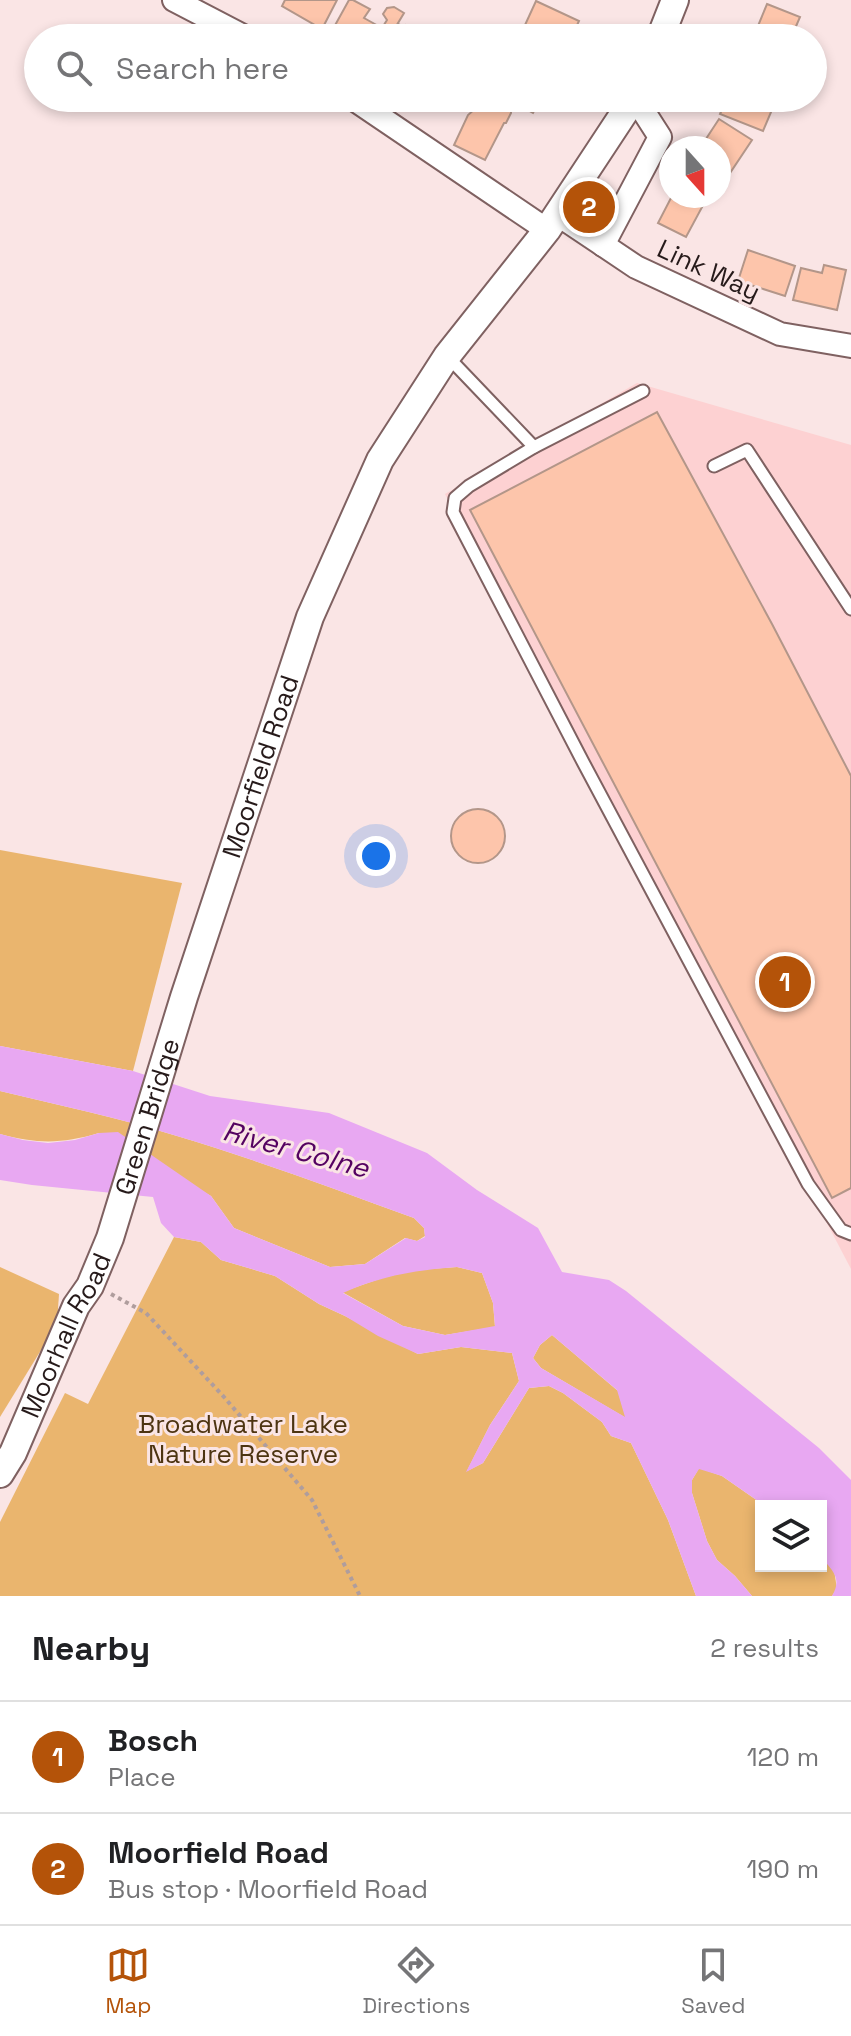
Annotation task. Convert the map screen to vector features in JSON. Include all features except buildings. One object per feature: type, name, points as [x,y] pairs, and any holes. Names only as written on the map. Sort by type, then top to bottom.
[{"type":"street","points":[[174,0],[220,24]]},
{"type":"street","points":[[666,24],[675,0]]},
{"type":"street","name":"Link Way","points":[[375,112],[552,222],[603,245],[636,267],[780,334],[851,346]]},
{"type":"street","name":"Moorfield Road","points":[[184,997],[310,617],[380,460],[447,356],[552,222],[626,112]]},
{"type":"street","points":[[603,245],[660,137],[644,112]]},
{"type":"street","name":"Green Bridge","points":[[110,1238],[184,997]]},
{"type":"street","name":"Moorhall Road","points":[[0,1474],[13,1453],[76,1306],[90,1286],[110,1238]]},
{"type":"lane","points":[[447,356],[534,447]]},
{"type":"lane","points":[[643,391],[534,447],[469,486],[455,498],[453,512],[808,1184],[841,1230],[851,1234]]},
{"type":"lane","points":[[714,466],[747,450],[851,609]]},
{"type":"path","points":[[90,1286],[146,1313],[224,1397],[312,1500],[360,1596]]},
{"type":"shaded area","points":[[637,383],[851,445],[851,1269],[445,494]]},
{"type":"green space","points":[[0,850],[182,883],[133,1071],[0,1046]]},
{"type":"green space","points":[[0,1091],[133,1123],[266,1165],[414,1218],[424,1228],[425,1236],[417,1241],[405,1238],[365,1264],[330,1267],[234,1228],[211,1196],[99,1133],[50,1141],[0,1134]]},
{"type":"green space","name":"Broadwater Lake Nature Reserve","points":[[174,1237],[201,1242],[221,1260],[275,1276],[319,1304],[418,1354],[461,1347],[512,1353],[519,1381],[490,1425],[467,1471],[483,1463],[529,1388],[549,1386],[563,1393],[602,1422],[611,1436],[631,1443],[668,1520],[696,1596],[0,1596],[0,1522],[65,1393],[88,1404]]},
{"type":"green space","points":[[0,1267],[59,1294],[57,1324],[0,1417]]},
{"type":"green space","points":[[457,1267],[482,1273],[493,1303],[495,1327],[445,1335],[403,1326],[342,1292],[415,1270]]},
{"type":"green space","points":[[552,1335],[618,1391],[626,1418],[541,1368],[533,1358],[540,1345]]},
{"type":"green space","points":[[699,1468],[722,1476],[756,1500],[755,1572],[827,1572],[827,1561],[834,1570],[837,1589],[832,1596],[752,1596],[717,1560],[707,1541],[692,1493],[692,1480]]},
{"type":"water","name":"River Colne","points":[[0,1046],[133,1071],[210,1096],[329,1113],[427,1153],[477,1190],[538,1228],[562,1272],[609,1280],[626,1291],[819,1448],[851,1480],[851,1596],[832,1596],[836,1577],[827,1564],[827,1500],[756,1500],[722,1476],[699,1469],[692,1480],[692,1493],[707,1541],[717,1560],[752,1596],[696,1596],[668,1520],[631,1443],[611,1436],[602,1422],[563,1393],[549,1386],[529,1388],[483,1463],[466,1472],[490,1425],[519,1381],[512,1353],[461,1347],[418,1354],[319,1304],[275,1276],[221,1260],[201,1242],[174,1237],[161,1223],[153,1197],[0,1180],[0,1134],[48,1143],[118,1132],[211,1196],[234,1228],[330,1267],[365,1264],[406,1238],[417,1241],[425,1237],[424,1228],[414,1218],[266,1165],[111,1118],[0,1091]],"holes":[[[457,1267],[482,1273],[493,1303],[495,1326],[445,1335],[403,1326],[343,1293],[371,1282],[427,1270]],[[552,1335],[617,1390],[625,1417],[541,1368],[533,1358],[540,1345]]]},
{"type":"place","name":"Moorfield Road","points":[[589,207]]},
{"type":"place","name":"Bosch","points":[[785,982]]}]
